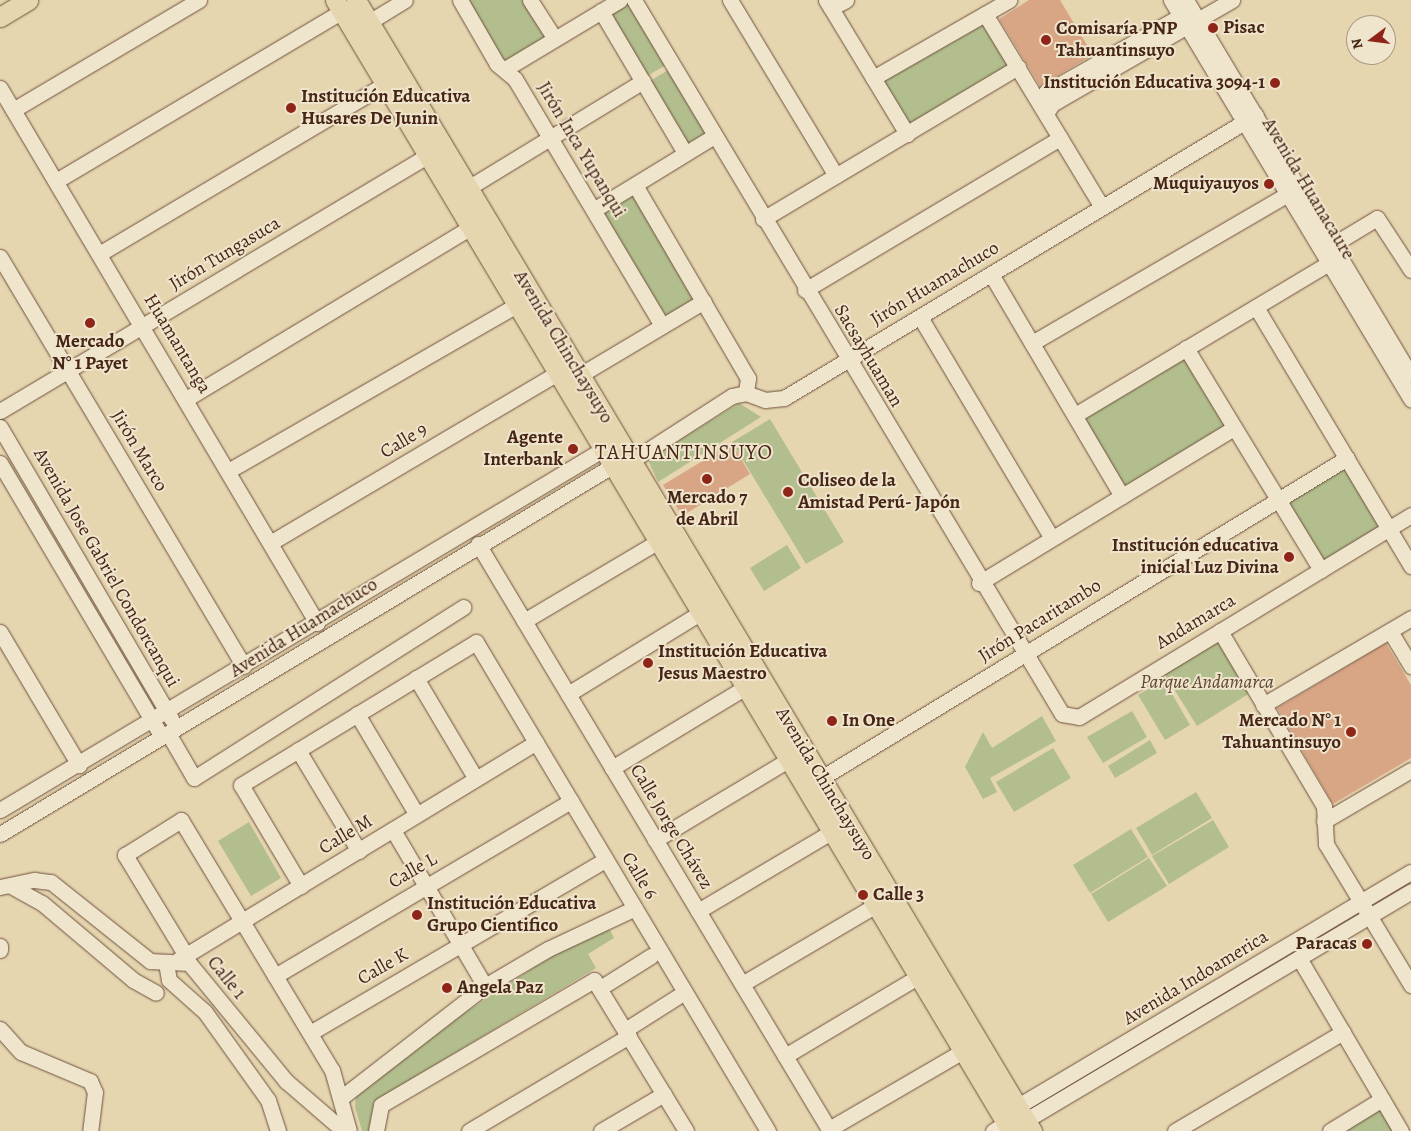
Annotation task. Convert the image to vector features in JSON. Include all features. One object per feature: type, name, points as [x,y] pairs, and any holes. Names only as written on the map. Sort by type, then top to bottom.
[{"type":"main road","points":[[0,17],[28,0]]},
{"type":"main road","name":"Avenida Chinchaysuyo","points":[[344,4],[370,22],[436,151],[470,228],[558,373],[619,454],[1014,1124]]},
{"type":"main road","name":"Avenida Chinchaysuyo","points":[[344,4],[385,84],[436,151],[468,188],[580,375],[659,541],[702,612],[754,682],[790,759],[814,783],[833,831],[876,905],[963,1050],[1014,1124]]},
{"type":"street","points":[[13,110],[199,0]]},
{"type":"street","points":[[370,22],[405,0]]},
{"type":"street","name":"Jirón Inca Yupanqui","points":[[460,0],[497,64],[505,69],[551,138],[662,326]]},
{"type":"street","points":[[530,0],[555,39]]},
{"type":"street","points":[[505,69],[620,0]]},
{"type":"street","name":"Sacsayhuaman","points":[[634,0],[1024,656],[1062,714],[1079,717]]},
{"type":"street","points":[[730,0],[836,176]]},
{"type":"street","points":[[846,0],[829,4],[906,134]]},
{"type":"street","points":[[874,78],[1009,0]]},
{"type":"street","name":"Avenida Huanacaure","points":[[1171,0],[1189,15],[1250,119],[1411,376]]},
{"type":"street","points":[[1044,110],[1046,92],[1189,15],[1232,0]]},
{"type":"street","points":[[56,181],[344,4]]},
{"type":"street","points":[[601,11],[685,153]]},
{"type":"street","points":[[985,14],[1102,207]]},
{"type":"street","points":[[763,219],[1018,67]]},
{"type":"street","points":[[468,188],[644,81]]},
{"type":"street","points":[[99,254],[385,84]]},
{"type":"street","name":"Huamantanga","points":[[0,88],[186,398],[317,623]]},
{"type":"street","name":"Avenida Huanacaure","points":[[1250,119],[1288,194],[1335,254],[1411,399]]},
{"type":"street","name":"Jirón Huamachuco","points":[[746,393],[765,400],[784,398],[1250,119]]},
{"type":"street","points":[[594,209],[714,136]]},
{"type":"street","points":[[805,290],[1060,138]]},
{"type":"street","name":"Jirón Tungasuca","points":[[0,410],[436,151]]},
{"type":"street","name":"Jirón Inca Yupanqui","points":[[635,185],[748,378],[746,393]]},
{"type":"street","points":[[1032,343],[1288,194]]},
{"type":"street","points":[[1075,415],[1256,307],[1335,254],[1380,219],[1411,270]]},
{"type":"street","points":[[186,398],[470,228]]},
{"type":"street","name":"Jirón Marco","points":[[0,257],[244,666]]},
{"type":"street","points":[[991,274],[1122,496]]},
{"type":"street","points":[[580,375],[704,301]]},
{"type":"street","points":[[228,471],[517,305]]},
{"type":"street","points":[[1256,307],[1411,566]]},
{"type":"street","points":[[920,317],[1052,538]]},
{"type":"street","points":[[1186,348],[1320,570]]},
{"type":"street","name":"Calle 9","points":[[270,543],[558,373]]},
{"type":"street","points":[[619,454],[732,396],[746,393]]},
{"type":"street","name":"Avenida Jose Gabriel Condorcanqui","points":[[0,427],[167,712],[169,733]]},
{"type":"street","points":[[979,582],[1234,428]]},
{"type":"street","name":"Avenida Huamachuco","points":[[0,834],[478,544],[619,454]]},
{"type":"street","name":"Avenida Huamachuco","points":[[1,806],[79,765],[317,623],[619,454]]},
{"type":"street","name":"Jirón Pacaritambo","points":[[814,783],[1024,656],[1036,645],[1347,458]]},
{"type":"street","name":"Avenida Jose Gabriel Condorcanqui","points":[[0,463],[152,721],[169,733]]},
{"type":"street","name":"Andamarca","points":[[1079,717],[1411,515]]},
{"type":"street","points":[[524,621],[659,541]]},
{"type":"street","name":"Calle Jorge Chávez","points":[[478,544],[830,1130]]},
{"type":"street","points":[[169,733],[194,778],[462,607]]},
{"type":"street","points":[[568,694],[702,612]]},
{"type":"street","points":[[1263,705],[1411,618]]},
{"type":"street","points":[[1220,631],[1324,806],[1326,844],[1411,985]]},
{"type":"street","points":[[1390,631],[1411,666]]},
{"type":"street","points":[[0,632],[79,765]]},
{"type":"street","name":"Calle 6","points":[[416,678],[476,642],[768,1131]]},
{"type":"street","points":[[301,886],[241,785],[298,750],[416,678],[476,779]]},
{"type":"street","points":[[612,768],[754,682]]},
{"type":"street","points":[[357,714],[417,815]]},
{"type":"street","name":"Calle M","points":[[176,960],[359,851],[536,742]]},
{"type":"street","points":[[298,750],[359,851]]},
{"type":"street","points":[[656,840],[790,759]]},
{"type":"street","points":[[1324,821],[1411,770]]},
{"type":"street","name":"Calle L","points":[[276,976],[571,801]]},
{"type":"street","points":[[278,1131],[268,1100],[206,1012],[169,980],[176,960],[125,855],[182,820],[310,1033],[342,1098],[349,1131]]},
{"type":"street","points":[[393,830],[485,986]]},
{"type":"street","points":[[698,911],[833,831]]},
{"type":"street","name":"Calle K","points":[[310,1033],[606,859]]},
{"type":"street","name":"Avenida Indoamerica","points":[[1014,1124],[1411,872]]},
{"type":"street","name":"Calle 1","points":[[6,886],[34,880],[51,882],[144,957],[188,963],[286,1080],[344,1131]]},
{"type":"street","points":[[6,886],[42,903],[133,980],[156,994]]},
{"type":"street","name":"Avenida Indoamerica","points":[[1014,1124],[1299,958],[1411,890]]},
{"type":"street","points":[[742,984],[876,905]]},
{"type":"street","points":[[342,1098],[485,986],[548,949],[610,923],[635,908]]},
{"type":"street","points":[[376,1131],[381,1104],[651,956]]},
{"type":"street","points":[[1299,958],[1401,1131]]},
{"type":"street","points":[[786,1056],[919,976]]},
{"type":"street","points":[[597,984],[686,1131]]},
{"type":"street","points":[[470,1131],[627,1033],[677,997]]},
{"type":"street","points":[[0,1029],[21,1052],[90,1081],[95,1092],[90,1131]]},
{"type":"street","points":[[1175,1131],[1343,1032]]},
{"type":"street","points":[[830,1130],[963,1050]]},
{"type":"street","points":[[601,1131],[664,1094]]},
{"type":"street","points":[[1330,1131],[1382,1099]]},
{"type":"green space","points":[[465,0],[526,0],[549,37],[503,65]]},
{"type":"green space","points":[[627,0],[668,64],[645,77],[605,13]]},
{"type":"green space","points":[[984,18],[1012,66],[908,129],[879,79]]},
{"type":"green space","points":[[670,69],[708,134],[686,148],[648,82]]},
{"type":"green space","points":[[634,188],[700,300],[663,322],[598,210]]},
{"type":"green space","points":[[1184,350],[1229,427],[1124,490],[1079,413]]},
{"type":"green space","points":[[739,403],[761,417],[658,482],[648,460]]},
{"type":"green space","name":"Coliseo de la Amistad Perú- Japón","points":[[770,419],[844,542],[806,564],[732,442]]},
{"type":"green space","points":[[1345,465],[1382,526],[1322,564],[1285,502]]},
{"type":"green space","points":[[787,545],[801,568],[764,591],[750,568]]},
{"type":"green space","name":"Parque Andamarca","points":[[1217,640],[1250,693],[1197,726],[1164,673]]},
{"type":"green space","points":[[1164,680],[1190,725],[1165,740],[1138,695]]},
{"type":"green space","points":[[1132,711],[1147,737],[1103,763],[1087,737]]},
{"type":"green space","points":[[1042,716],[1056,741],[990,778],[997,792],[983,799],[965,767],[983,732],[992,748]]},
{"type":"green space","points":[[1150,740],[1157,753],[1115,778],[1108,766]]},
{"type":"green space","points":[[1053,748],[1071,778],[1014,812],[996,782]]},
{"type":"green space","points":[[1196,792],[1212,818],[1152,855],[1136,828]]},
{"type":"green space","points":[[1213,820],[1229,847],[1169,884],[1152,856]]},
{"type":"green space","points":[[249,822],[281,878],[251,896],[218,841]]},
{"type":"green space","points":[[1131,829],[1148,857],[1090,893],[1073,865]]},
{"type":"green space","points":[[1149,858],[1167,886],[1108,922],[1091,894]]},
{"type":"green space","points":[[610,930],[614,938],[588,954],[596,968],[378,1099],[372,1110],[371,1131],[362,1131],[355,1107],[356,1092],[403,1053],[579,938]]},
{"type":"green space","points":[[1382,1105],[1398,1131],[1338,1131]]},
{"type":"building","name":"Comisaría PNP Tahuantinsuyo","points":[[1029,0],[1060,0],[1093,55],[1040,86],[999,19]]},
{"type":"building","name":"Mercado 7 de Abril","points":[[732,443],[750,474],[682,516],[663,485]]},
{"type":"building","name":"Mercado N° 1 Tahuantinsuyo","points":[[1386,643],[1411,685],[1411,758],[1333,804],[1277,708]]},
{"type":"place","name":"Pisac","points":[[1213,28]]},
{"type":"place","name":"Comisaría PNP Tahuantinsuyo","points":[[1046,40]]},
{"type":"place","name":"Institución Educativa 3094-1","points":[[1275,83]]},
{"type":"place","name":"Institución Educativa Husares De Junin","points":[[291,108]]},
{"type":"place","name":"Muquiyauyos","points":[[1269,184]]},
{"type":"place","name":"Mercado N° 1 Payet","points":[[90,323]]},
{"type":"place","name":"Agente Interbank","points":[[573,449]]},
{"type":"place","name":"Mercado 7 de Abril","points":[[707,479]]},
{"type":"place","name":"Coliseo de la Amistad Perú- Japón","points":[[788,492]]},
{"type":"place","name":"Institución educativa inicial Luz Divina","points":[[1289,557]]},
{"type":"place","name":"Institución Educativa Jesus Maestro","points":[[648,663]]},
{"type":"place","name":"In One","points":[[832,721]]},
{"type":"place","name":"Mercado N° 1 Tahuantinsuyo","points":[[1351,732]]},
{"type":"place","name":"Calle 3","points":[[863,895]]},
{"type":"place","name":"Institución Educativa Grupo Cientifico","points":[[417,915]]},
{"type":"place","name":"Paracas","points":[[1367,944]]},
{"type":"place","name":"Angela Paz","points":[[447,988]]},
{"type":"district","name":"TAHUANTINSUYO","points":[[684,452]]}]
